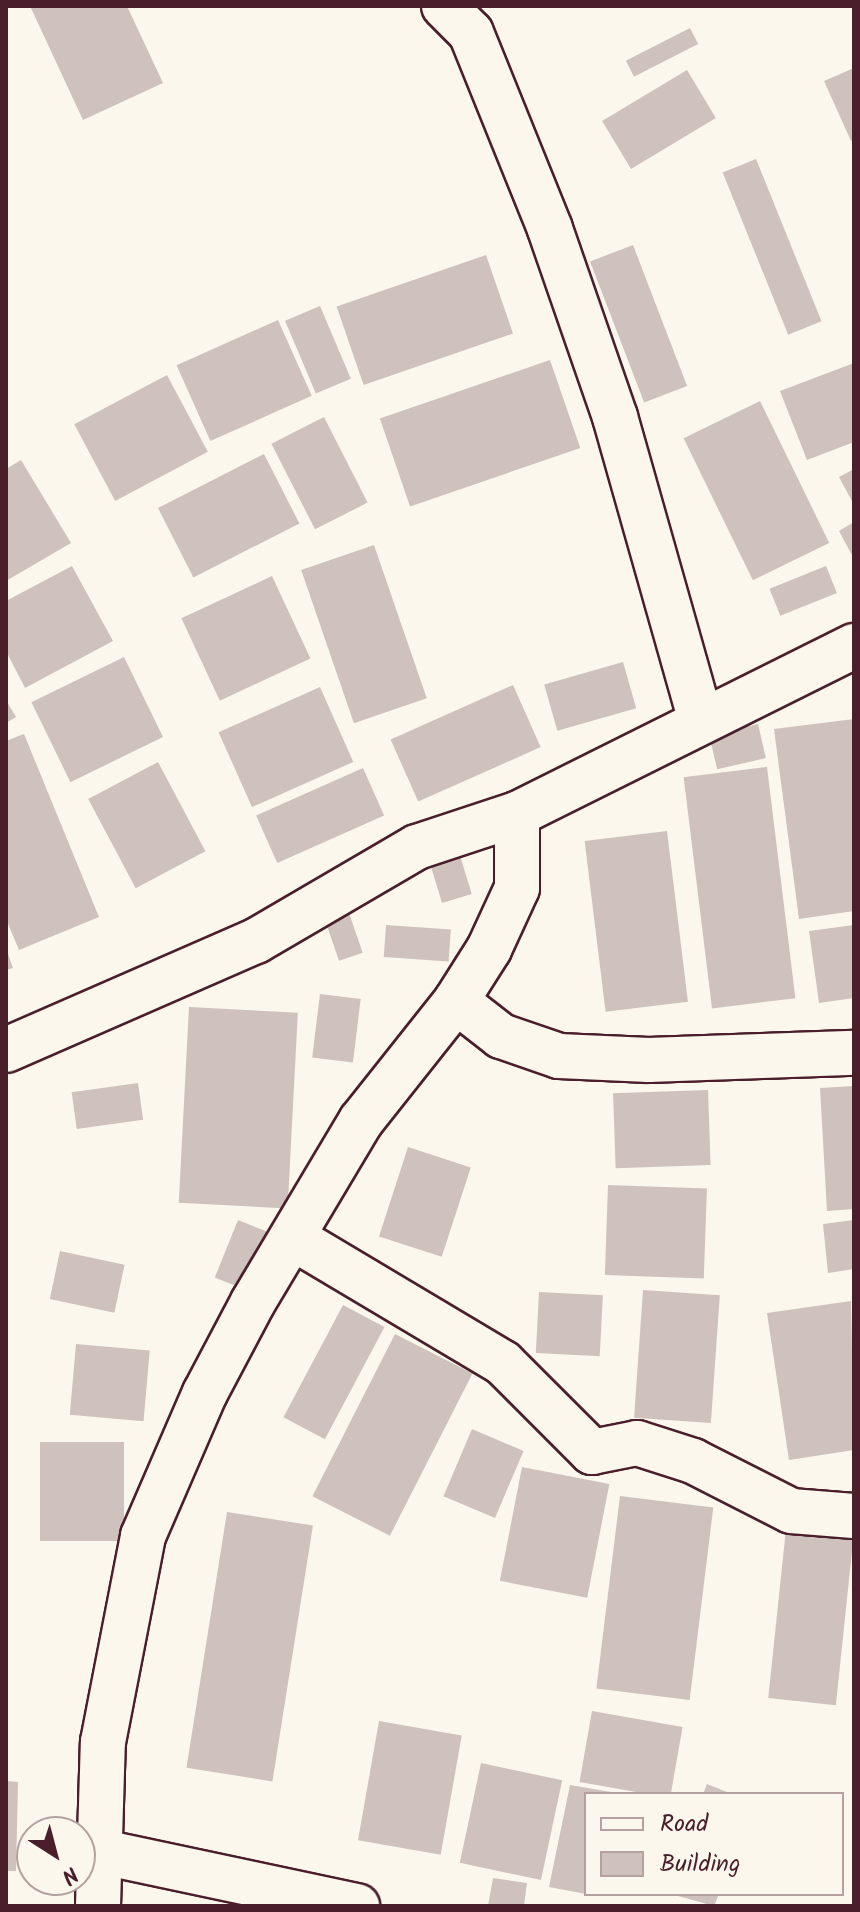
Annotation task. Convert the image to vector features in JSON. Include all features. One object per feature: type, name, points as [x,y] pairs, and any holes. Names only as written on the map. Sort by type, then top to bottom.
[{"type":"street","points":[[444,6],[471,33],[550,229],[615,417],[701,720]]},
{"type":"street","points":[[6,1050],[256,941],[417,847],[517,814],[854,646]]},
{"type":"street","points":[[98,1906],[103,1742],[143,1536],[227,1348],[295,1239],[361,1121],[456,1001],[489,949],[517,888],[517,814]]},
{"type":"street","points":[[456,1001],[501,1036],[559,1056],[649,1060],[854,1053]]},
{"type":"street","points":[[295,1239],[503,1363],[592,1452],[637,1443],[693,1461],[791,1511],[854,1516]]},
{"type":"street","points":[[98,1851],[357,1906]]},
{"type":"building","points":[[30,6],[127,6],[163,83],[83,120]]},
{"type":"building","points":[[690,28],[698,44],[634,77],[626,61]]},
{"type":"building","points":[[854,68],[854,140],[851,141],[824,81]]},
{"type":"building","points":[[687,70],[716,118],[631,169],[602,121]]},
{"type":"building","points":[[756,159],[822,321],[788,335],[723,172]]},
{"type":"building","points":[[633,245],[687,386],[644,402],[590,261]]},
{"type":"building","points":[[486,255],[513,333],[364,385],[337,306]]},
{"type":"building","points":[[320,306],[351,379],[316,394],[285,321]]},
{"type":"building","points":[[278,320],[312,396],[210,441],[177,365]]},
{"type":"building","points":[[550,360],[580,448],[410,507],[380,419]]},
{"type":"building","points":[[854,363],[854,442],[807,460],[780,391]]},
{"type":"building","points":[[167,375],[208,452],[115,501],[74,424]]},
{"type":"building","points":[[760,401],[829,543],[753,580],[684,438]]},
{"type":"building","points":[[324,417],[368,503],[315,529],[271,444]]},
{"type":"building","points":[[264,454],[299,523],[193,578],[158,508]]},
{"type":"building","points":[[21,460],[71,543],[6,581],[6,469]]},
{"type":"building","points":[[854,469],[854,505],[839,477]]},
{"type":"building","points":[[854,522],[854,559],[839,531]]},
{"type":"building","points":[[374,545],[427,698],[354,723],[301,570]]},
{"type":"building","points":[[72,566],[113,641],[25,688],[6,651],[6,601]]},
{"type":"building","points":[[826,566],[837,593],[780,616],[769,589]]},
{"type":"building","points":[[272,576],[310,658],[220,701],[181,618]]},
{"type":"building","points":[[124,657],[163,737],[70,782],[31,702]]},
{"type":"building","points":[[623,662],[636,708],[557,731],[544,685]]},
{"type":"building","points":[[513,685],[541,747],[418,802],[391,740]]},
{"type":"building","points":[[320,687],[353,762],[252,807],[219,732]]},
{"type":"building","points":[[6,700],[16,717],[6,723]]},
{"type":"building","points":[[854,719],[854,911],[799,919],[774,729]]},
{"type":"building","points":[[758,724],[766,758],[717,769],[709,735]]},
{"type":"building","points":[[24,734],[99,917],[19,950],[6,919],[6,741]]},
{"type":"building","points":[[158,762],[205,851],[136,888],[88,799]]},
{"type":"building","points":[[767,767],[795,998],[712,1009],[684,777]]},
{"type":"building","points":[[363,768],[384,816],[277,863],[256,816]]},
{"type":"building","points":[[667,831],[688,1002],[606,1012],[585,841]]},
{"type":"building","points":[[458,849],[472,894],[442,903],[428,858]]},
{"type":"building","points":[[349,913],[363,953],[339,961],[325,921]]},
{"type":"building","points":[[386,925],[451,930],[449,961],[384,957]]},
{"type":"building","points":[[854,925],[854,998],[819,1003],[809,931]]},
{"type":"building","points":[[6,948],[13,968],[6,970]]},
{"type":"building","points":[[320,994],[361,999],[353,1063],[312,1058]]},
{"type":"building","points":[[189,1007],[298,1013],[288,1208],[179,1203]]},
{"type":"building","points":[[138,1083],[143,1120],[77,1129],[72,1092]]},
{"type":"building","points":[[854,1086],[854,1209],[827,1211],[820,1088]]},
{"type":"building","points":[[708,1090],[711,1165],[616,1168],[613,1093]]},
{"type":"building","points":[[408,1147],[471,1167],[442,1257],[379,1236]]},
{"type":"building","points":[[608,1185],[707,1188],[704,1278],[605,1275]]},
{"type":"building","points":[[238,1220],[267,1232],[244,1289],[215,1277]]},
{"type":"building","points":[[854,1220],[854,1269],[828,1273],[823,1224]]},
{"type":"building","points":[[60,1251],[125,1265],[114,1313],[50,1299]]},
{"type":"building","points":[[643,1290],[720,1295],[711,1423],[634,1418]]},
{"type":"building","points":[[539,1292],[603,1295],[600,1356],[536,1353]]},
{"type":"building","points":[[851,1301],[854,1450],[789,1460],[767,1313]]},
{"type":"building","points":[[343,1305],[384,1327],[325,1439],[283,1417]]},
{"type":"building","points":[[395,1334],[473,1373],[390,1536],[312,1496]]},
{"type":"building","points":[[76,1344],[150,1350],[144,1421],[70,1415]]},
{"type":"building","points":[[472,1429],[524,1451],[495,1518],[443,1496]]},
{"type":"building","points":[[40,1442],[124,1442],[124,1541],[40,1541]]},
{"type":"building","points":[[522,1467],[609,1484],[587,1598],[500,1581]]},
{"type":"building","points":[[620,1496],[713,1507],[690,1700],[596,1689]]},
{"type":"building","points":[[227,1512],[313,1526],[272,1781],[186,1768]]},
{"type":"building","points":[[786,1529],[854,1536],[836,1705],[768,1698]]},
{"type":"building","points":[[592,1711],[683,1727],[671,1792],[637,1792],[579,1782]]},
{"type":"building","points":[[379,1721],[462,1736],[441,1855],[358,1840]]},
{"type":"building","points":[[481,1763],[562,1780],[541,1880],[460,1863]]},
{"type":"building","points":[[6,1781],[18,1782],[16,1871],[6,1871]]},
{"type":"building","points":[[707,1784],[727,1792],[704,1792]]},
{"type":"building","points":[[570,1785],[611,1792],[584,1792],[584,1894],[549,1887]]},
{"type":"building","points":[[493,1878],[527,1883],[524,1906],[488,1906]]},
{"type":"building","points":[[678,1896],[718,1896],[714,1906]]}]
